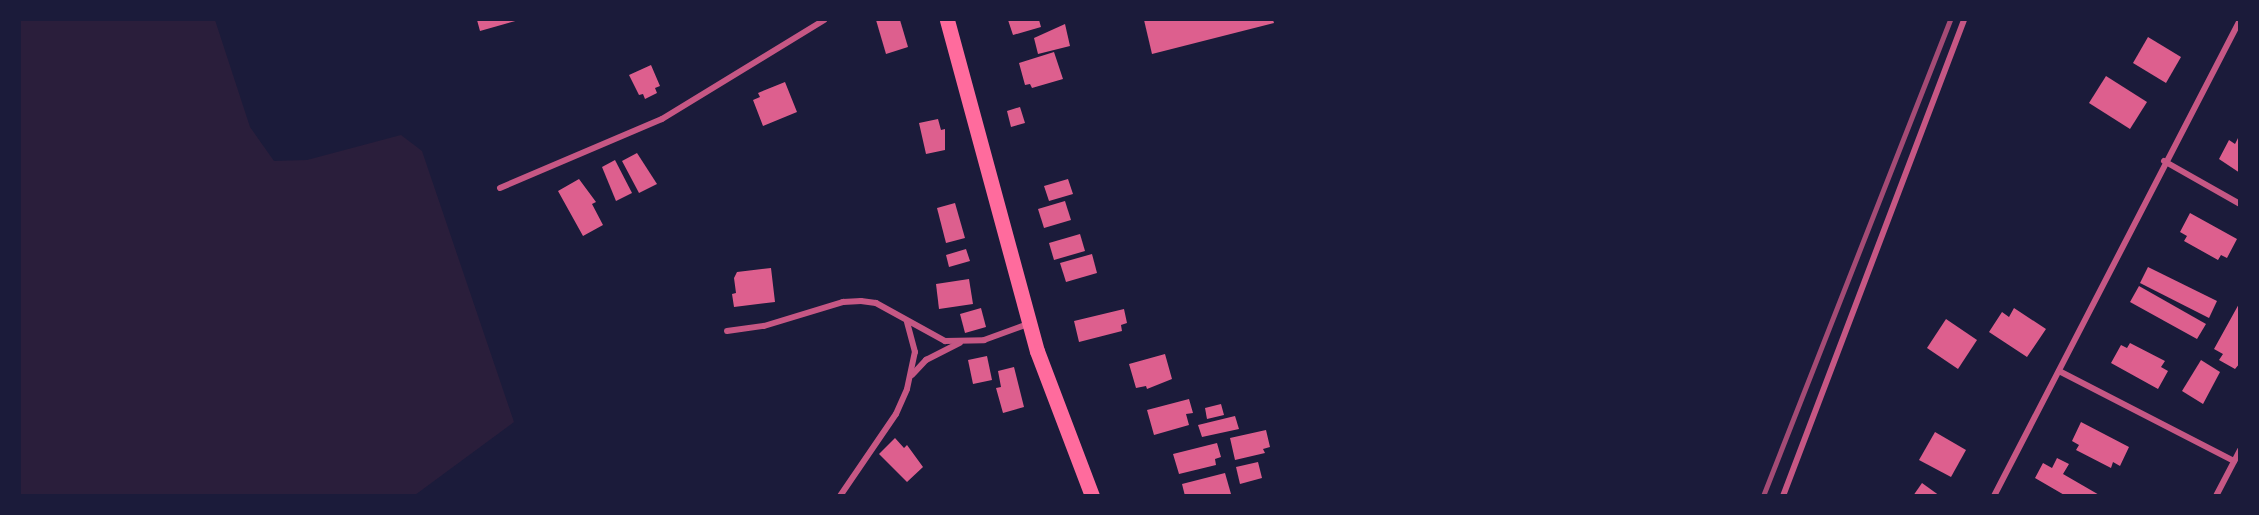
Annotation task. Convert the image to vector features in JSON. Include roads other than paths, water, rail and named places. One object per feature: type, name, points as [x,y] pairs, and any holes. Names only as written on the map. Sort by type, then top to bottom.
[{"type":"main road","points":[[946,20],[1029,324],[1092,495]]},
{"type":"street","points":[[500,188],[662,119],[824,20]]},
{"type":"street","points":[[1783,495],[1964,20]]},
{"type":"street","points":[[1994,495],[2164,162],[2240,20]]},
{"type":"street","points":[[2164,162],[2240,204]]},
{"type":"street","points":[[727,330],[764,326],[843,302],[861,301],[876,303],[906,322],[945,341],[961,343],[984,340],[1029,324]]},
{"type":"street","points":[[840,495],[896,414],[910,378],[915,352],[906,322]]},
{"type":"street","points":[[910,378],[926,360],[961,343]]},
{"type":"street","points":[[2059,371],[2234,461]]},
{"type":"street","points":[[2216,495],[2240,450]]},
{"type":"railway","points":[[1763,496],[1950,20]]}]
